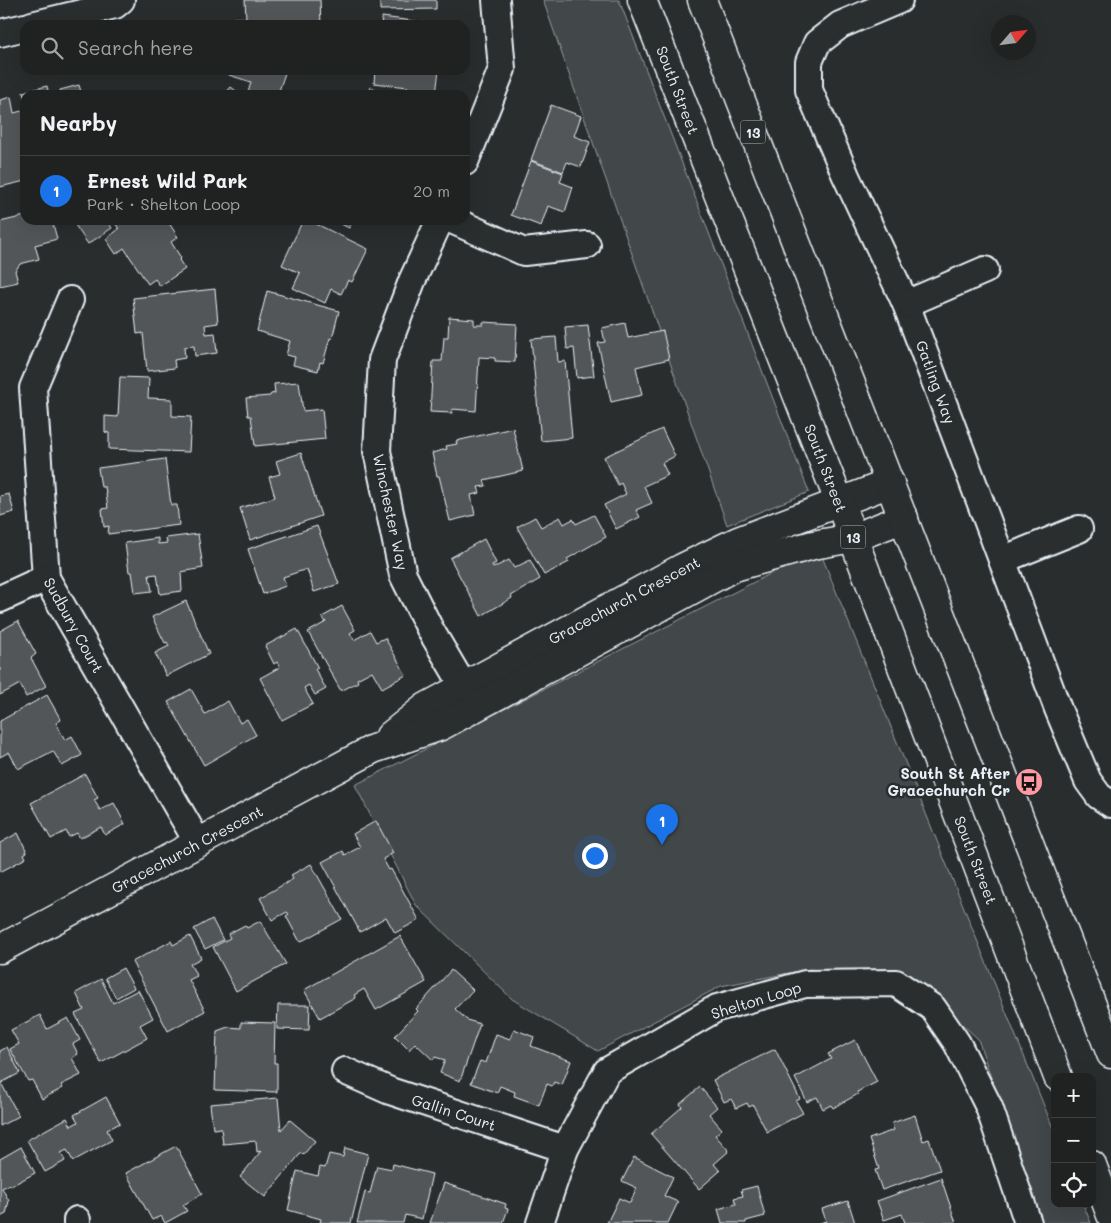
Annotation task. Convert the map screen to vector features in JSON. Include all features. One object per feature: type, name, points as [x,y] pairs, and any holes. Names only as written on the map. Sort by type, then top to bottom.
[{"type":"main road","name":"South Street","points":[[642,0],[853,538],[1056,1073]]},
{"type":"main road","name":"13","points":[[702,0],[1111,1054]]},
{"type":"main road","name":"Gracechurch Crescent","points":[[469,697],[682,568],[738,541],[890,483]]},
{"type":"main road","name":"Gracechurch Crescent","points":[[0,949],[373,749],[426,707],[469,697],[734,567],[813,545],[853,538],[904,518]]},
{"type":"main road","points":[[1096,1176],[1111,1215]]},
{"type":"street","points":[[53,20],[115,5],[121,0]]},
{"type":"street","points":[[470,149],[502,69],[496,0]]},
{"type":"street","name":"Gatling Way","points":[[898,0],[840,25],[817,43],[809,62],[809,90],[846,176],[906,304],[1058,709],[1088,781],[1099,796],[1111,804]]},
{"type":"street","points":[[0,33],[20,28]]},
{"type":"street","name":"Winchester Way","points":[[438,225],[412,282],[382,360],[378,451],[404,575],[430,628],[469,697]]},
{"type":"street","points":[[463,225],[524,252],[588,246]]},
{"type":"street","points":[[906,304],[985,270]]},
{"type":"street","name":"Sudbury Court","points":[[70,300],[33,388],[46,578],[198,843]]},
{"type":"street","points":[[1002,560],[1079,529]]},
{"type":"street","points":[[0,599],[46,578]]},
{"type":"street","name":"Shelton Loop","points":[[540,1223],[565,1149],[607,1071],[716,1008],[805,984],[896,983],[933,1008],[957,1043],[988,1107],[1028,1223]]},
{"type":"street","name":"Gallin Court","points":[[345,1071],[390,1091],[565,1149]]},
{"type":"shaded area","points":[[543,0],[619,0],[809,492],[727,525]]},
{"type":"shaded area","points":[[819,549],[1051,1123],[1051,1208],[1085,1208],[1091,1223],[1040,1223],[978,1039],[930,994],[863,976],[810,969],[721,986],[598,1051],[512,999],[416,905],[355,785]]},
{"type":"building","points":[[245,0],[320,0],[321,20],[233,20],[233,18],[246,18]]},
{"type":"building","points":[[380,0],[436,0],[436,9],[380,10]]},
{"type":"building","points":[[382,17],[406,20],[382,20]]},
{"type":"building","points":[[229,75],[284,75],[279,90],[249,90],[251,82]]},
{"type":"building","points":[[375,75],[438,75],[436,90],[407,90],[408,87],[374,83]]},
{"type":"building","points":[[79,85],[80,90],[60,90]]},
{"type":"building","points":[[47,86],[48,90],[31,90]]},
{"type":"building","points":[[11,97],[14,113],[20,111],[20,182],[0,187],[0,100]]},
{"type":"building","points":[[551,105],[581,116],[574,136],[590,142],[581,167],[567,162],[563,172],[531,160]]},
{"type":"building","points":[[531,161],[563,173],[560,182],[573,187],[565,212],[548,206],[541,226],[511,215]]},
{"type":"building","points":[[20,217],[20,225],[53,225],[57,239],[35,245],[39,259],[20,264],[15,271],[18,282],[0,286],[0,222]]},
{"type":"building","points":[[75,225],[110,225],[112,228],[88,244]]},
{"type":"building","points":[[116,225],[170,225],[178,237],[171,242],[181,258],[179,260],[185,269],[160,286],[155,279],[148,284],[124,248],[116,254],[106,239],[119,229]]},
{"type":"building","points":[[301,225],[318,225],[368,249],[352,282],[348,280],[341,294],[331,289],[325,303],[293,288],[300,273],[282,265]]},
{"type":"building","points":[[215,289],[218,323],[205,325],[206,334],[215,333],[217,353],[195,356],[194,346],[184,347],[185,358],[174,360],[175,368],[147,371],[143,333],[137,334],[133,298]]},
{"type":"building","points":[[267,291],[339,311],[332,339],[330,338],[323,363],[320,362],[318,371],[293,365],[295,357],[286,355],[290,341],[257,331]]},
{"type":"building","points":[[449,317],[474,319],[474,325],[483,325],[483,322],[517,324],[515,362],[495,361],[495,358],[479,357],[476,411],[452,409],[452,413],[430,412],[433,361],[442,361],[444,337],[448,337]]},
{"type":"building","points":[[625,323],[628,338],[663,331],[669,359],[636,367],[642,395],[611,402],[598,343],[605,342],[602,328]]},
{"type":"building","points":[[588,325],[594,376],[577,378],[574,348],[567,349],[565,327]]},
{"type":"building","points":[[556,337],[558,362],[565,361],[572,438],[541,441],[531,339]]},
{"type":"building","points":[[120,377],[149,378],[148,398],[172,399],[172,416],[191,417],[189,452],[109,449],[109,433],[105,432],[105,416],[118,417]]},
{"type":"building","points":[[299,382],[303,411],[322,409],[325,439],[255,446],[251,416],[248,416],[246,398],[270,396],[275,393],[274,384]]},
{"type":"building","points":[[513,428],[523,471],[484,480],[486,486],[478,487],[480,493],[471,495],[475,515],[450,521],[432,453],[447,449],[446,446],[457,444],[456,441]]},
{"type":"building","points":[[662,429],[675,456],[662,463],[668,475],[644,486],[652,503],[636,510],[640,517],[616,529],[604,505],[626,494],[621,483],[618,485],[604,457]]},
{"type":"building","points":[[301,453],[321,516],[250,540],[240,508],[275,497],[269,477],[280,474],[276,461]]},
{"type":"building","points":[[165,459],[171,505],[177,505],[179,525],[108,534],[109,526],[104,527],[102,509],[108,508],[105,487],[101,487],[98,468]]},
{"type":"building","points":[[9,494],[14,512],[0,516],[0,496]]},
{"type":"building","points":[[594,515],[606,537],[567,559],[569,562],[544,575],[517,527],[535,517],[541,527],[560,517],[564,524],[573,519],[576,524]]},
{"type":"building","points":[[317,526],[339,584],[314,592],[307,569],[283,577],[286,586],[263,594],[248,549]]},
{"type":"building","points":[[198,534],[203,568],[181,572],[182,591],[160,594],[157,574],[149,575],[152,591],[135,593],[132,572],[129,572],[125,543],[158,538],[158,544],[167,543],[166,538]]},
{"type":"building","points":[[484,539],[496,563],[492,565],[493,568],[509,560],[514,568],[530,560],[540,579],[481,616],[450,558]]},
{"type":"building","points":[[186,601],[209,654],[166,676],[155,653],[169,646],[167,642],[165,643],[152,617]]},
{"type":"building","points":[[342,606],[355,630],[350,633],[354,640],[370,631],[376,642],[385,638],[406,675],[382,688],[372,671],[357,679],[358,682],[341,691],[308,632],[326,622],[322,617]]},
{"type":"building","points":[[18,621],[36,654],[31,658],[46,686],[26,697],[20,684],[0,695],[0,631]]},
{"type":"building","points":[[297,629],[318,668],[315,669],[326,689],[315,695],[309,685],[304,688],[313,704],[282,720],[260,678],[280,667],[277,662],[274,664],[265,646]]},
{"type":"building","points":[[191,689],[205,714],[228,701],[240,723],[247,719],[256,735],[204,765],[168,702]]},
{"type":"building","points":[[47,695],[61,720],[56,723],[65,740],[72,736],[82,755],[62,766],[53,751],[18,769],[9,752],[0,757],[0,721]]},
{"type":"building","points":[[85,774],[98,798],[94,800],[100,810],[114,803],[125,824],[105,835],[101,827],[80,838],[77,833],[69,837],[66,831],[51,839],[31,803]]},
{"type":"building","points":[[376,821],[393,853],[383,859],[389,870],[391,869],[419,920],[395,933],[386,917],[360,932],[322,862],[343,851],[345,855],[360,847],[353,834]]},
{"type":"building","points":[[18,833],[27,852],[24,854],[26,858],[0,872],[0,843]]},
{"type":"building","points":[[311,864],[342,919],[300,942],[286,916],[289,914],[287,912],[272,920],[260,898],[293,879],[291,875]]},
{"type":"building","points":[[212,919],[223,940],[205,949],[194,929]]},
{"type":"building","points":[[260,921],[286,964],[236,991],[213,947],[230,938],[228,934],[245,925],[247,928]]},
{"type":"building","points":[[190,936],[201,958],[190,964],[197,976],[189,980],[205,1011],[168,1031],[132,962],[171,941],[173,945]]},
{"type":"building","points":[[400,936],[426,982],[376,1010],[364,989],[354,995],[356,998],[320,1018],[304,990]]},
{"type":"building","points":[[123,968],[134,988],[116,998],[105,978]]},
{"type":"building","points":[[451,970],[473,990],[455,1009],[467,1020],[480,1024],[460,1081],[440,1073],[445,1060],[435,1057],[433,1060],[415,1043],[409,1050],[395,1036]]},
{"type":"building","points":[[101,979],[113,1003],[138,990],[153,1018],[140,1025],[147,1038],[101,1063],[75,1014],[84,1010],[76,993]]},
{"type":"building","points":[[278,1005],[310,1005],[309,1030],[277,1029]]},
{"type":"building","points":[[40,1015],[47,1029],[68,1018],[80,1040],[73,1044],[78,1054],[72,1058],[81,1075],[61,1085],[63,1088],[42,1099],[32,1080],[28,1081],[10,1049],[19,1044],[11,1030]]},
{"type":"building","points":[[241,1022],[275,1023],[274,1063],[277,1063],[277,1092],[215,1090],[217,1031],[228,1027],[241,1028]]},
{"type":"building","points":[[514,1029],[534,1037],[531,1046],[571,1061],[562,1085],[554,1082],[552,1086],[547,1084],[539,1105],[514,1096],[515,1092],[500,1086],[497,1093],[471,1083],[480,1061],[486,1063],[496,1034],[510,1039]]},
{"type":"building","points":[[855,1040],[877,1082],[857,1092],[858,1094],[833,1108],[831,1105],[823,1109],[817,1097],[807,1102],[795,1078],[831,1059],[828,1054]]},
{"type":"building","points":[[7,1047],[20,1073],[1,1083],[19,1116],[0,1126],[0,1051]]},
{"type":"building","points":[[775,1049],[800,1099],[796,1101],[803,1113],[767,1132],[753,1105],[749,1107],[747,1103],[736,1108],[731,1099],[724,1102],[713,1080]]},
{"type":"building","points":[[700,1087],[717,1107],[709,1114],[722,1129],[715,1135],[729,1151],[714,1164],[720,1171],[699,1189],[651,1134],[682,1107],[680,1104]]},
{"type":"building","points":[[106,1097],[120,1123],[107,1130],[112,1140],[73,1161],[67,1150],[61,1153],[65,1161],[45,1172],[27,1140],[67,1118],[71,1126],[78,1122],[74,1115]]},
{"type":"building","points":[[278,1098],[281,1130],[290,1120],[315,1141],[303,1155],[301,1153],[265,1197],[240,1177],[261,1151],[257,1152],[256,1141],[223,1144],[221,1128],[213,1129],[210,1104]]},
{"type":"building","points":[[915,1115],[923,1141],[929,1139],[940,1170],[882,1190],[875,1170],[879,1169],[869,1139],[894,1130],[892,1123]]},
{"type":"building","points":[[176,1146],[202,1194],[183,1205],[187,1211],[165,1223],[161,1216],[152,1220],[126,1173]]},
{"type":"building","points":[[21,1147],[35,1173],[11,1186],[10,1184],[2,1188],[9,1201],[6,1214],[0,1217],[0,1159]]},
{"type":"building","points":[[345,1148],[368,1154],[351,1223],[320,1223],[321,1219],[288,1210],[297,1171],[318,1176],[320,1167],[325,1168],[329,1154],[343,1157]]},
{"type":"building","points":[[634,1157],[673,1177],[664,1196],[678,1202],[668,1223],[607,1223],[619,1198],[630,1203],[637,1188],[622,1181]]},
{"type":"building","points":[[393,1164],[432,1174],[422,1219],[405,1215],[403,1223],[357,1223],[365,1192],[370,1193],[377,1166],[392,1169]]},
{"type":"building","points":[[941,1178],[956,1223],[905,1223],[902,1214],[884,1220],[877,1201]]},
{"type":"building","points":[[444,1183],[506,1204],[505,1208],[508,1209],[503,1223],[430,1223]]},
{"type":"building","points":[[757,1186],[765,1216],[746,1221],[746,1223],[722,1223],[718,1209],[736,1204],[734,1198],[743,1196],[741,1190]]},
{"type":"building","points":[[848,1201],[855,1223],[820,1223],[826,1221],[822,1209]]},
{"type":"place","name":"South St After Gracechurch Cr","points":[[1029,782]]},
{"type":"place","name":"Ernest Wild Park","points":[[662,845]]}]
